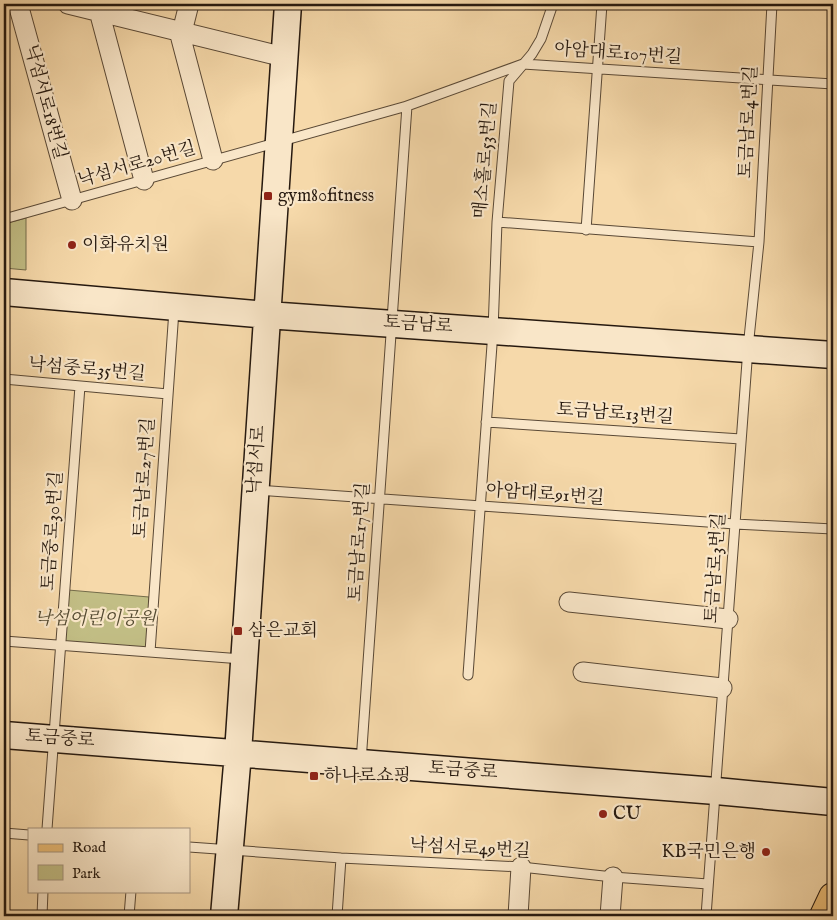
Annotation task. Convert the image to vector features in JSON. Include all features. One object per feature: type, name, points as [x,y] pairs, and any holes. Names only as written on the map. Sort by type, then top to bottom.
[{"type":"main road","points":[[824,916],[833,897]]},
{"type":"street","name":"낙섬서로18번길","points":[[18,4],[72,200]]},
{"type":"street","points":[[68,4],[111,10],[180,31],[284,57]]},
{"type":"street","points":[[189,4],[180,31],[213,160]]},
{"type":"street","name":"낙섬서로","points":[[224,916],[238,753],[288,4]]},
{"type":"street","points":[[111,10],[144,180]]},
{"type":"street","name":"토금남로","points":[[4,292],[267,315],[833,355]]},
{"type":"street","points":[[569,602],[728,619]]},
{"type":"street","points":[[583,672],[722,688]]},
{"type":"street","name":"토금중로","points":[[4,735],[716,791],[833,802]]},
{"type":"street","points":[[518,916],[521,867]]},
{"type":"street","points":[[610,916],[613,877]]},
{"type":"lane","name":"매소홀로53번길","points":[[493,331],[497,222],[510,81],[532,54],[540,39],[553,4]]},
{"type":"lane","points":[[586,230],[602,4]]},
{"type":"lane","name":"토금남로4번길","points":[[748,348],[759,242],[772,4]]},
{"type":"lane","name":"아암대로107번길","points":[[279,142],[407,106],[523,64],[833,84]]},
{"type":"lane","points":[[392,324],[407,106]]},
{"type":"lane","name":"낙섬서로20번길","points":[[4,218],[279,142]]},
{"type":"lane","points":[[497,222],[759,242]]},
{"type":"lane","name":"토금남로27번길","points":[[150,652],[174,307]]},
{"type":"lane","name":"토금남로17번길","points":[[361,763],[392,324]]},
{"type":"lane","points":[[468,675],[493,331]]},
{"type":"lane","name":"토금남로3번길","points":[[706,916],[748,348]]},
{"type":"lane","name":"낙섬중로35번길","points":[[4,379],[168,394]]},
{"type":"lane","name":"토금중로30번길","points":[[48,828],[80,386]]},
{"type":"lane","name":"토금남로13번길","points":[[486,422],[741,438]]},
{"type":"lane","name":"아암대로91번길","points":[[256,490],[735,524],[833,529]]},
{"type":"lane","points":[[4,641],[244,659]]},
{"type":"lane","points":[[4,833],[28,835]]},
{"type":"lane","name":"낙섬서로49번길","points":[[190,847],[342,858],[521,867],[613,877],[708,884]]},
{"type":"lane","points":[[337,916],[342,858]]},
{"type":"lane","points":[[42,916],[43,892]]},
{"type":"lane","points":[[129,916],[131,892]]},
{"type":"green space","points":[[26,218],[26,270],[4,268],[4,224]]},
{"type":"green space","name":"낙섬어린이공원","points":[[68,590],[149,597],[147,648],[64,643]]},
{"type":"place","name":"gym80fitness","points":[[268,196]]},
{"type":"place","name":"이화유치원","points":[[72,245]]},
{"type":"place","name":"삼은교회","points":[[238,631]]},
{"type":"place","name":"하나로쇼핑","points":[[314,776]]},
{"type":"place","name":"CU","points":[[603,814]]},
{"type":"place","name":"KB국민은행","points":[[766,852]]}]
